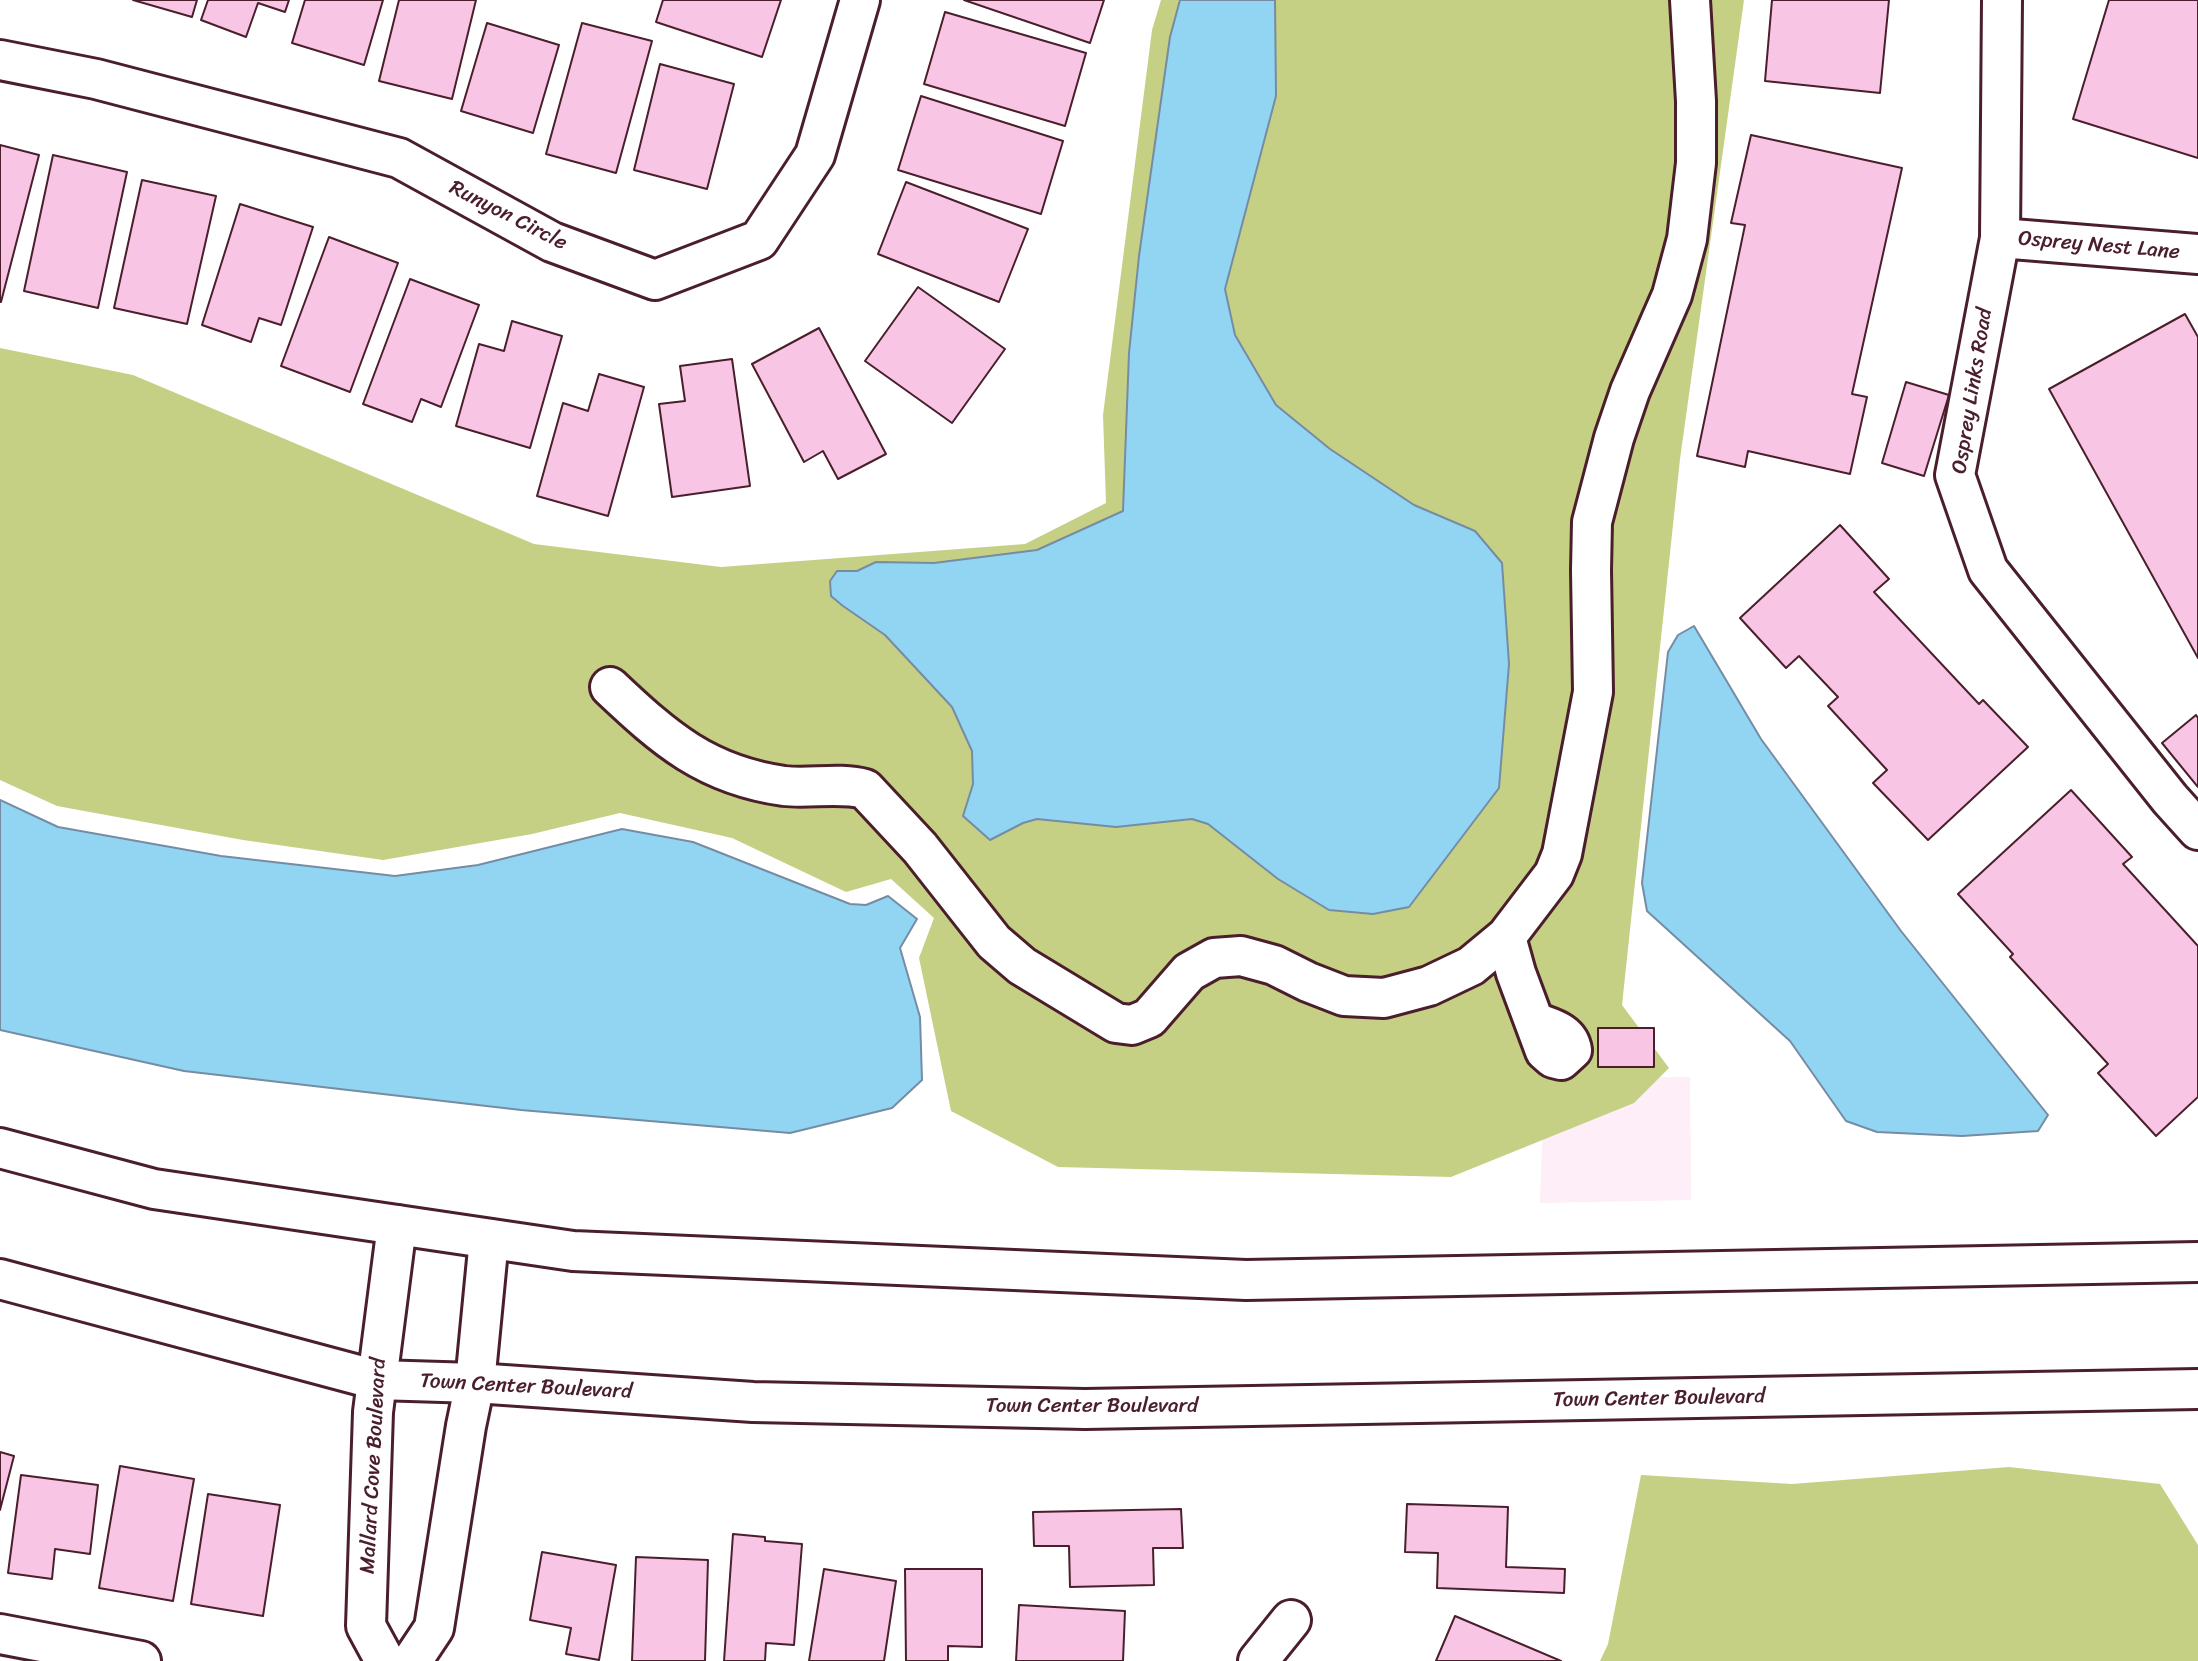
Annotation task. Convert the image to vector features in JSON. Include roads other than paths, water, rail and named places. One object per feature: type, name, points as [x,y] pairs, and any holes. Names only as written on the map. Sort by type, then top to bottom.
[{"type":"main road","name":"Runyon Circle","points":[[0,60],[96,79],[398,158],[552,242],[655,280],[760,240],[814,155],[860,0]]},
{"type":"main road","points":[[610,687],[670,741],[708,765],[748,778],[787,786],[853,785],[865,789],[920,848],[995,942],[1023,966],[1116,1023],[1132,1025],[1149,1018],[1189,972],[1214,958],[1241,956],[1274,965],[1344,996],[1384,998],[1429,986],[1471,966],[1506,937],[1554,874],[1562,854],[1593,692],[1592,522],[1614,438],[1630,391],[1672,295],[1687,239],[1696,163],[1696,101],[1690,0]]},
{"type":"main road","name":"Osprey Links Road","points":[[2002,0],[2000,238],[1955,475],[1988,570],[2170,799],[2198,830]]},
{"type":"main road","name":"Osprey Nest Lane","points":[[2000,238],[2198,254]]},
{"type":"main road","points":[[1506,937],[1516,973],[1535,1022]]},
{"type":"main road","points":[[0,1149],[154,1189],[573,1251],[1246,1280],[2198,1262]]},
{"type":"main road","name":"Mallard Cove Boulevard","points":[[385,1661],[366,1626],[373,1412],[397,1226]]},
{"type":"main road","points":[[412,1661],[434,1628],[475,1382],[489,1239]]},
{"type":"main road","name":"Town Center Boulevard","points":[[0,1279],[377,1380],[475,1382],[753,1402],[1085,1409],[2198,1389]]},
{"type":"main road","points":[[1258,1661],[1291,1620]]},
{"type":"main road","points":[[0,1634],[141,1661]]},
{"type":"water","points":[[1180,0],[1275,0],[1276,96],[1225,289],[1235,335],[1276,405],[1330,449],[1414,505],[1475,531],[1502,563],[1509,664],[1499,788],[1409,907],[1373,914],[1329,910],[1278,879],[1208,824],[1192,819],[1116,827],[1037,819],[990,840],[963,816],[973,784],[972,751],[952,707],[885,635],[831,596],[830,581],[837,571],[857,571],[876,562],[934,563],[1037,550],[1123,511],[1129,353],[1139,256],[1170,37]]},
{"type":"water","points":[[1694,626],[1761,739],[1901,931],[2048,1115],[2038,1131],[1962,1136],[1877,1132],[1846,1121],[1790,1041],[1647,911],[1642,883],[1668,652],[1678,635]]},
{"type":"water","points":[[0,800],[58,827],[221,856],[395,876],[478,865],[622,829],[693,842],[850,904],[866,905],[888,896],[917,919],[900,948],[920,1017],[922,1080],[892,1108],[790,1133],[521,1110],[184,1071],[0,1030]]}]
